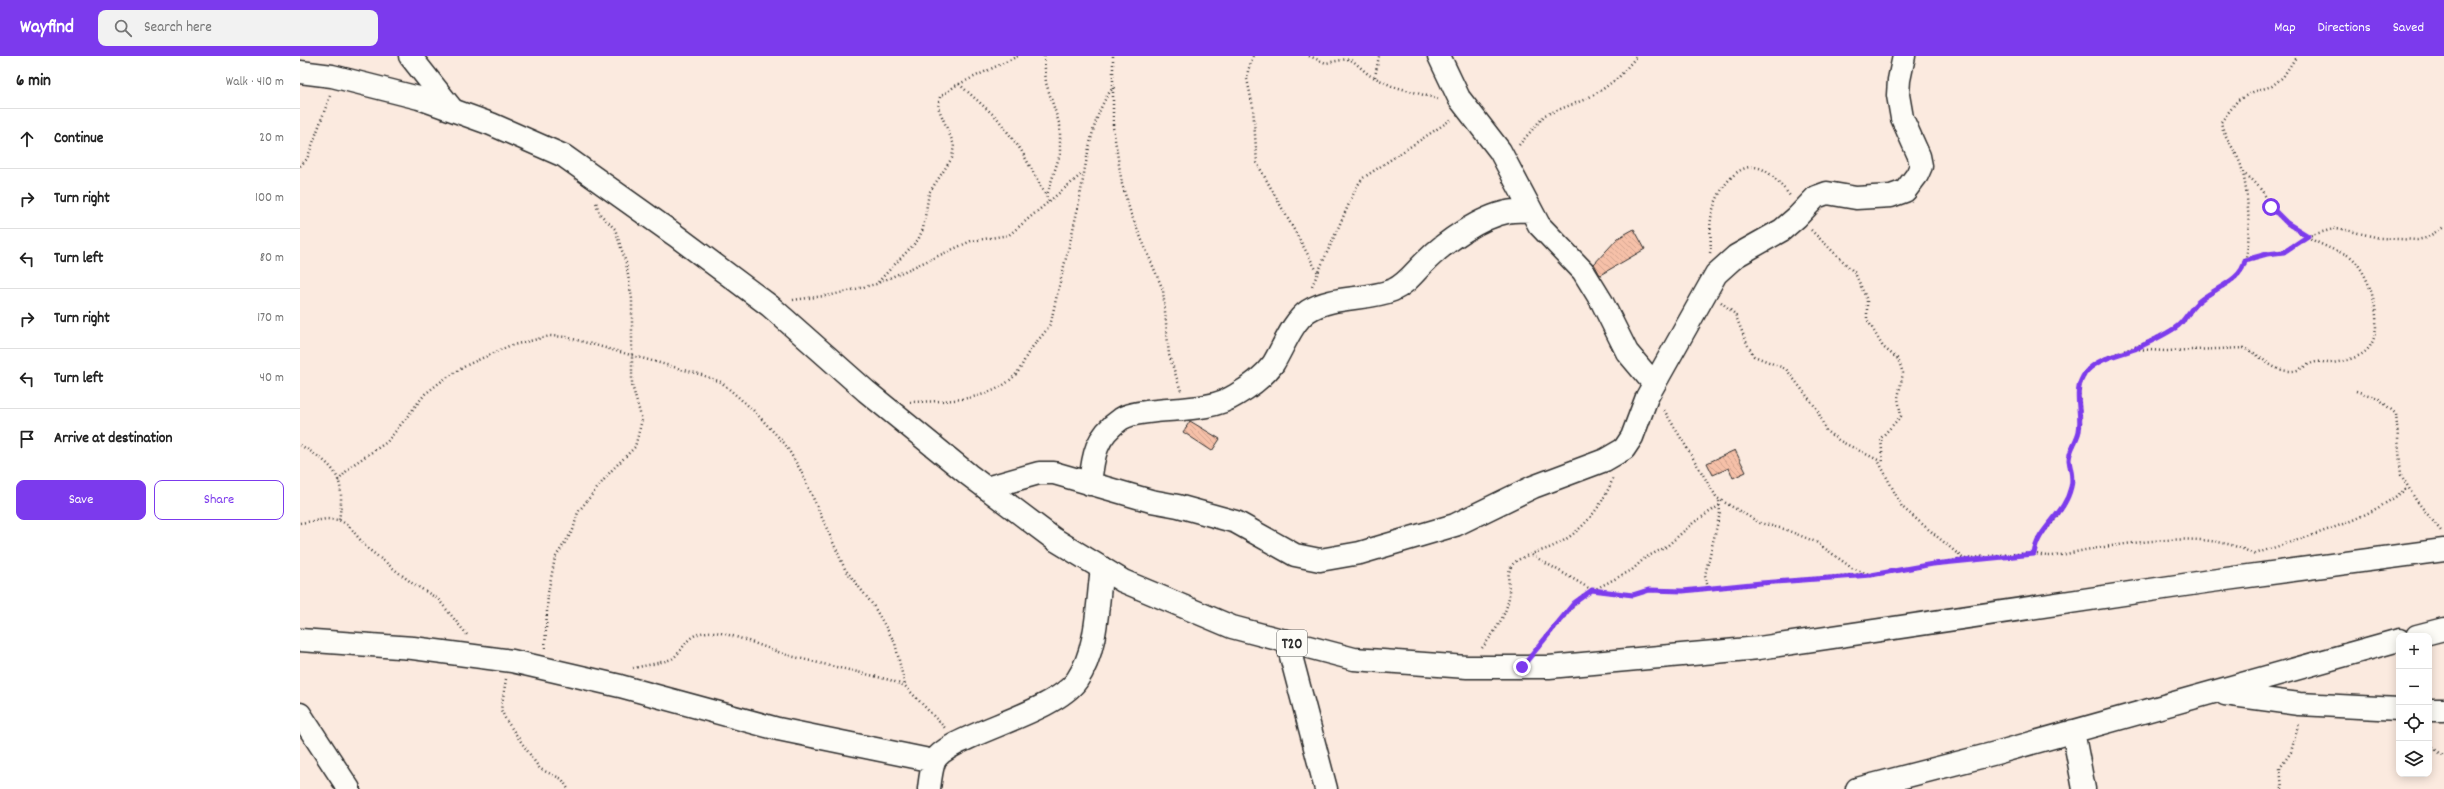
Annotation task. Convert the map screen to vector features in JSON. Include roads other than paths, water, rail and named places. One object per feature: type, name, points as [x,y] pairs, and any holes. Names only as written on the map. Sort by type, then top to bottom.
[{"type":"street","points":[[410,56],[452,110]]},
{"type":"street","points":[[1439,56],[1464,112],[1504,158],[1539,225],[1591,281],[1627,352],[1653,386]]},
{"type":"street","points":[[986,488],[1039,473],[1054,473],[1090,484],[1236,522],[1295,554],[1320,560],[1360,553],[1455,524],[1533,487],[1605,460],[1624,449],[1632,437],[1653,386],[1707,287],[1716,274],[1736,256],[1782,230],[1816,197],[1827,193],[1856,198],[1891,196],[1905,191],[1917,175],[1921,166],[1919,156],[1902,118],[1898,95],[1899,80],[1904,56]]},
{"type":"street","name":"T20","points":[[300,72],[332,76],[419,98],[564,156],[675,234],[762,301],[880,403],[986,488],[1054,539],[1123,582],[1232,627],[1354,658],[1467,667],[1549,667],[1759,648],[2283,571],[2444,550]]},
{"type":"street","points":[[1090,484],[1093,454],[1108,430],[1122,418],[1138,413],[1219,403],[1236,396],[1272,365],[1296,324],[1307,312],[1338,301],[1382,294],[1394,289],[1446,245],[1468,230],[1491,218],[1507,212],[1531,211]]},
{"type":"street","points":[[928,789],[934,761],[954,744],[1022,717],[1060,695],[1077,681],[1086,662],[1093,640],[1102,568]]},
{"type":"street","points":[[2428,633],[2444,629]]},
{"type":"street","points":[[300,640],[413,648],[512,661],[620,686],[778,729],[934,761]]},
{"type":"street","points":[[1287,641],[1326,789]]},
{"type":"street","points":[[1857,789],[2074,731],[2396,641]]},
{"type":"street","points":[[2212,692],[2299,704],[2396,709]]},
{"type":"street","points":[[2432,710],[2444,710]]},
{"type":"street","points":[[300,714],[349,789]]},
{"type":"street","points":[[2074,731],[2084,789]]}]
